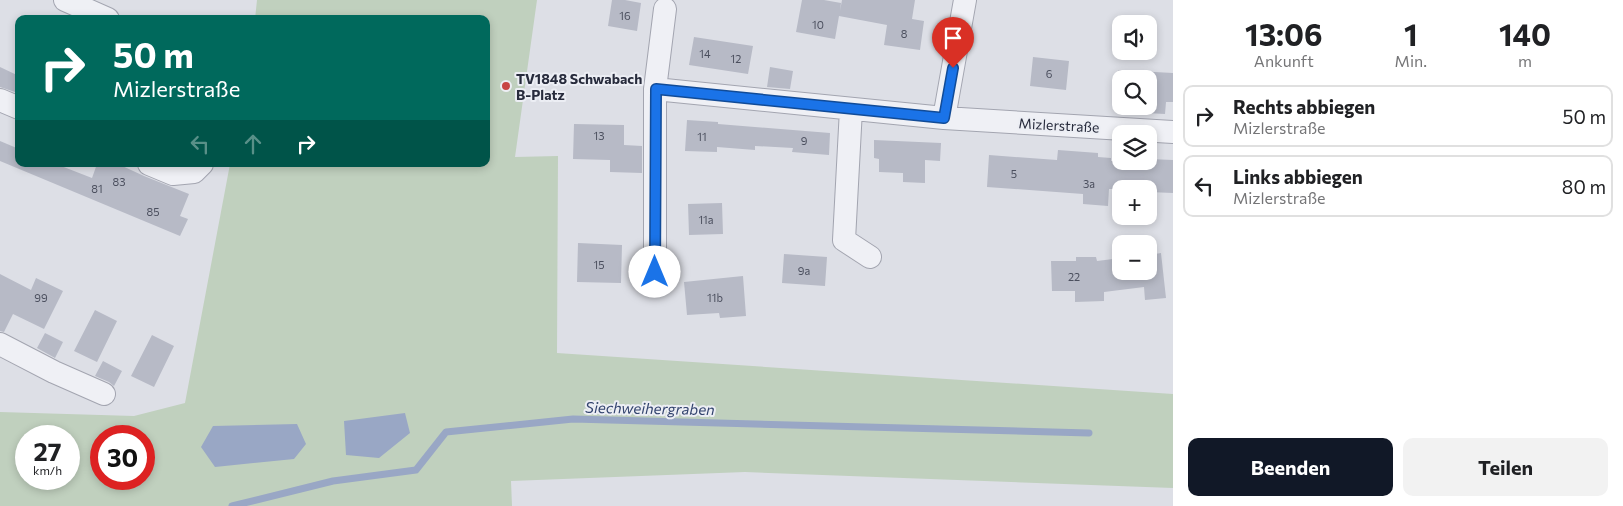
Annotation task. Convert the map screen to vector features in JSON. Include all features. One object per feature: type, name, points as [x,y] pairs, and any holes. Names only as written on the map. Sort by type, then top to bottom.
[{"type":"street","points":[[65,0],[99,15]]},
{"type":"street","points":[[944,118],[965,0]]},
{"type":"street","points":[[655,272],[656,89],[665,9]]},
{"type":"street","name":"Mizlerstraße","points":[[656,89],[944,118],[1173,132]]},
{"type":"street","points":[[0,100],[15,106]]},
{"type":"street","points":[[851,109],[844,240],[870,257]]},
{"type":"street","points":[[156,167],[173,174],[194,172],[199,167]]},
{"type":"street","points":[[0,344],[54,372],[104,394]]},
{"type":"green space","points":[[257,0],[537,0],[515,157],[558,156],[557,353],[1173,394],[1173,488],[745,472],[511,481],[512,506],[0,506],[0,412],[134,416],[185,403],[229,167],[490,167],[490,15],[255,15]]},
{"type":"water","points":[[405,413],[410,433],[379,458],[346,455],[344,421]]},
{"type":"water","points":[[297,424],[306,444],[294,459],[215,467],[201,447],[213,426]]},
{"type":"building","points":[[612,0],[641,3],[637,31],[608,26]]},
{"type":"building","points":[[802,0],[824,0],[841,3],[840,11],[842,0],[915,0],[912,19],[924,21],[920,50],[884,45],[887,25],[839,16],[835,39],[796,32]]},
{"type":"building","points":[[694,37],[753,46],[748,74],[689,65]]},
{"type":"building","points":[[1033,57],[1069,61],[1066,90],[1030,86]]},
{"type":"building","points":[[0,67],[15,74],[15,92],[0,87]]},
{"type":"building","points":[[770,67],[793,71],[790,89],[767,87]]},
{"type":"building","points":[[1157,72],[1173,73],[1173,102],[1166,102],[1165,114],[1157,114]]},
{"type":"building","points":[[687,120],[830,133],[829,155],[792,152],[793,148],[755,146],[755,150],[717,147],[717,152],[685,151]]},
{"type":"building","points":[[574,124],[624,125],[624,145],[642,146],[642,173],[610,172],[610,160],[573,159]]},
{"type":"building","points":[[874,140],[941,143],[940,161],[925,160],[925,183],[903,182],[903,173],[879,172],[879,159],[874,158]]},
{"type":"building","points":[[0,141],[15,147],[15,167],[64,167],[92,178],[96,167],[124,167],[189,194],[180,216],[188,219],[180,236],[0,161]]},
{"type":"building","points":[[1058,150],[1098,153],[1098,157],[1111,158],[1112,170],[1157,170],[1157,159],[1173,160],[1173,193],[1157,192],[1157,180],[1112,180],[1112,189],[1109,189],[1108,206],[1083,204],[1083,194],[987,187],[989,155],[1057,160]]},
{"type":"building","points":[[722,203],[723,234],[689,235],[688,204]]},
{"type":"building","points":[[578,243],[622,245],[621,283],[577,282]]},
{"type":"building","points":[[1161,253],[1166,298],[1145,300],[1144,287],[1104,292],[1104,301],[1075,302],[1075,291],[1052,291],[1051,261],[1076,261],[1076,257],[1096,257],[1097,261],[1112,259],[1112,280],[1157,280],[1157,254]]},
{"type":"building","points":[[784,254],[827,257],[825,286],[782,283]]},
{"type":"building","points":[[0,274],[31,290],[36,278],[63,291],[44,329],[13,314],[4,332],[0,331]]},
{"type":"building","points":[[743,276],[746,316],[720,318],[719,313],[687,315],[684,282]]},
{"type":"building","points":[[95,310],[117,321],[97,362],[74,351]]},
{"type":"building","points":[[45,333],[63,342],[55,358],[37,348]]},
{"type":"building","points":[[152,335],[174,346],[154,387],[131,376]]},
{"type":"building","points":[[103,361],[122,371],[114,386],[95,376]]},
{"type":"waterway","name":"Siechweihergraben","points":[[232,506],[333,481],[416,470],[446,432],[573,419],[1089,433]]},
{"type":"place","name":"TV1848 Schwabach B-Platz","points":[[506,86]]},
{"type":"route","points":[[655,272],[656,89],[944,118],[953,68]]}]
